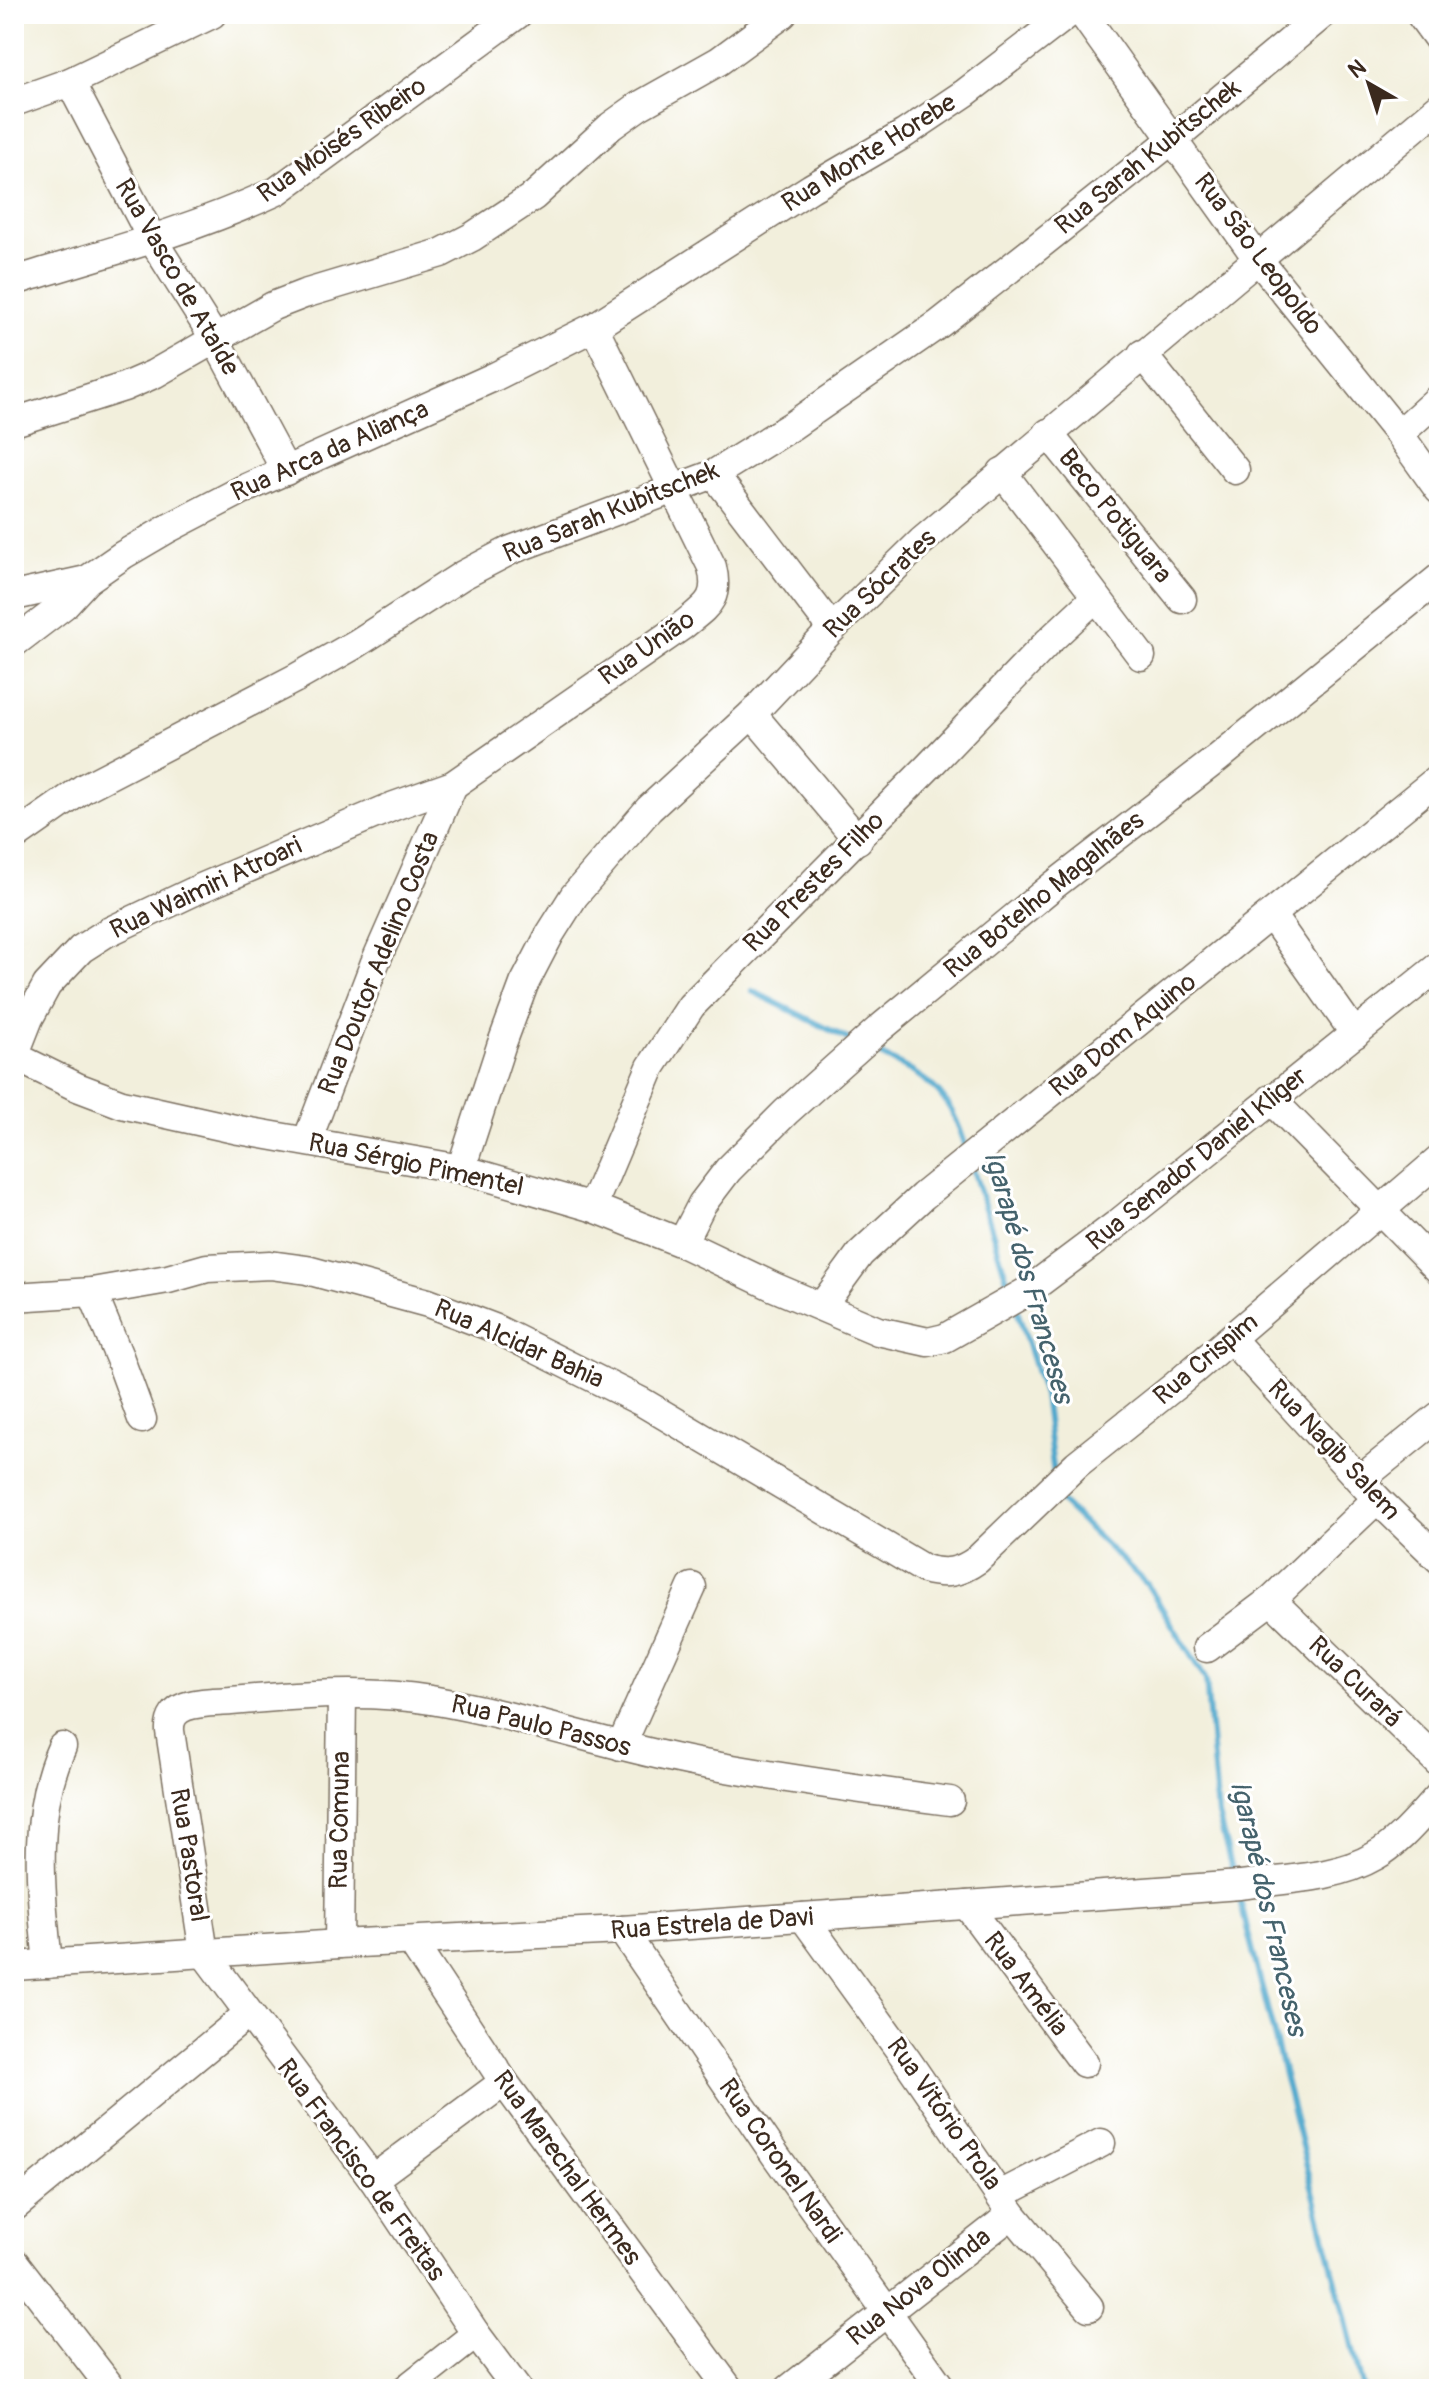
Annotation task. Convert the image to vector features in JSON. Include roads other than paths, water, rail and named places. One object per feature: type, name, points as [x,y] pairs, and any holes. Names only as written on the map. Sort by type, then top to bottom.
[{"type":"street","points":[[14,102],[70,82],[212,14]]},
{"type":"street","name":"Rua Moisés Ribeiro","points":[[14,281],[152,239],[233,211],[277,191],[518,14]]},
{"type":"street","points":[[14,422],[124,387],[154,374],[273,306],[429,257],[472,237],[534,196],[602,134],[639,106],[719,61],[783,14]]},
{"type":"street","name":"Rua Monte Horebe","points":[[662,283],[811,188],[904,134],[965,93],[1068,14]]},
{"type":"street","name":"Rua São Leopoldo","points":[[1083,14],[1257,258],[1399,434],[1439,490]]},
{"type":"street","name":"Rua Sarah Kubitschek","points":[[14,837],[84,788],[296,678],[356,644],[463,575],[511,550],[714,474],[793,425],[939,324],[1173,139],[1323,14]]},
{"type":"street","points":[[1420,14],[1439,40]]},
{"type":"street","name":"Rua Vasco de Ataíde","points":[[70,82],[152,239],[215,339],[286,471]]},
{"type":"street","name":"Rua Sócrates","points":[[461,1169],[524,984],[550,934],[574,896],[649,809],[752,714],[832,629],[922,541],[1439,107]]},
{"type":"street","name":"Rua Arca da Aliança","points":[[14,643],[64,605],[87,580],[169,528],[242,490],[496,376],[594,327],[662,283]]},
{"type":"street","name":"Rua União","points":[[453,785],[682,626],[713,596],[716,585],[712,567],[594,327]]},
{"type":"street","points":[[1142,354],[1235,470]]},
{"type":"street","points":[[1399,434],[1439,398]]},
{"type":"street","name":"Beco Potiguara","points":[[1048,433],[1182,599]]},
{"type":"street","points":[[1002,472],[1141,656]]},
{"type":"street","points":[[714,474],[832,629]]},
{"type":"street","name":"Rua Botelho Magalhães","points":[[682,1243],[702,1204],[728,1170],[786,1112],[878,1030],[1054,885],[1218,758],[1439,578]]},
{"type":"street","points":[[14,596],[87,580]]},
{"type":"street","name":"Rua Prestes Filho","points":[[592,1207],[651,1067],[691,1006],[858,840],[1048,642],[1095,598]]},
{"type":"street","points":[[752,714],[858,840]]},
{"type":"street","name":"Rua Dom Aquino","points":[[822,1306],[842,1277],[887,1227],[1439,778]]},
{"type":"street","name":"Rua Waimiri Atroari","points":[[14,1056],[29,1018],[47,985],[81,949],[106,933],[282,853],[453,785]]},
{"type":"street","name":"Rua Doutor Adelino Costa","points":[[307,1141],[374,965],[453,785]]},
{"type":"street","points":[[1271,915],[1355,1034]]},
{"type":"street","name":"Rua Senador Daniel Kliger","points":[[945,1338],[1028,1291],[1116,1225],[1439,966]]},
{"type":"street","name":"Rua Sérgio Pimentel","points":[[14,1056],[77,1087],[122,1104],[461,1169],[592,1207],[682,1243],[774,1287],[878,1331],[928,1342],[945,1338]]},
{"type":"street","points":[[1271,1099],[1439,1270]]},
{"type":"street","name":"Rua Crispim","points":[[977,1560],[1077,1464],[1231,1339],[1439,1160]]},
{"type":"street","name":"Rua Alcidar Bahia","points":[[14,1297],[92,1292],[168,1279],[207,1268],[270,1265],[307,1270],[428,1303],[494,1328],[642,1402],[924,1569],[950,1573],[964,1570],[977,1560]]},
{"type":"street","points":[[92,1292],[142,1419]]},
{"type":"street","name":"Rua Nagib Salem","points":[[1231,1339],[1369,1489],[1439,1559]]},
{"type":"street","points":[[1207,1648],[1271,1600],[1369,1489],[1439,1416]]},
{"type":"street","points":[[621,1746],[692,1587]]},
{"type":"street","name":"Rua Curará","points":[[1271,1600],[1439,1763]]},
{"type":"street","name":"Rua Comuna","points":[[339,1944],[342,1695]]},
{"type":"street","name":"Rua Paulo Passos","points":[[174,1756],[169,1721],[173,1714],[189,1705],[284,1696],[388,1695],[429,1700],[532,1722],[699,1763],[950,1801]]},
{"type":"street","points":[[48,1964],[41,1825],[53,1768],[62,1747]]},
{"type":"street","name":"Rua Pastoral","points":[[174,1756],[204,1953]]},
{"type":"street","name":"Rua Estrela de Davi","points":[[14,1966],[339,1944],[622,1930],[1240,1885],[1335,1871],[1377,1856],[1439,1796]]},
{"type":"street","name":"Rua Amélia","points":[[967,1905],[1084,2063]]},
{"type":"street","name":"Rua Vitório Prola","points":[[803,1917],[1006,2204],[1089,2307]]},
{"type":"street","name":"Rua Coronel Nardi","points":[[622,1930],[942,2389]]},
{"type":"street","name":"Rua Marechal Hermes","points":[[412,1942],[504,2082],[729,2389]]},
{"type":"street","name":"Rua Francisco de Freitas","points":[[204,1953],[373,2179],[476,2334],[517,2389]]},
{"type":"street","points":[[14,2207],[248,2014]]},
{"type":"street","points":[[373,2179],[504,2082]]},
{"type":"street","name":"Rua Nova Olinda","points":[[789,2389],[887,2312],[1006,2204],[1101,2143]]},
{"type":"street","points":[[14,2262],[112,2389]]},
{"type":"street","points":[[406,2389],[476,2334]]},
{"type":"waterway","name":"Igarapé dos Franceses","points":[[752,991],[852,1041]]},
{"type":"waterway","name":"Igarapé dos Franceses","points":[[870,1050],[907,1068],[933,1087],[952,1112],[967,1151]]},
{"type":"waterway","name":"Igarapé dos Franceses","points":[[972,1166],[1011,1293]]},
{"type":"waterway","name":"Igarapé dos Franceses","points":[[1016,1307],[1044,1395],[1054,1475]]},
{"type":"waterway","name":"Igarapé dos Franceses","points":[[1056,1494],[1147,1584],[1206,1680],[1218,1815],[1234,1877]]},
{"type":"waterway","name":"Igarapé dos Franceses","points":[[1238,1892],[1363,2389]]}]
